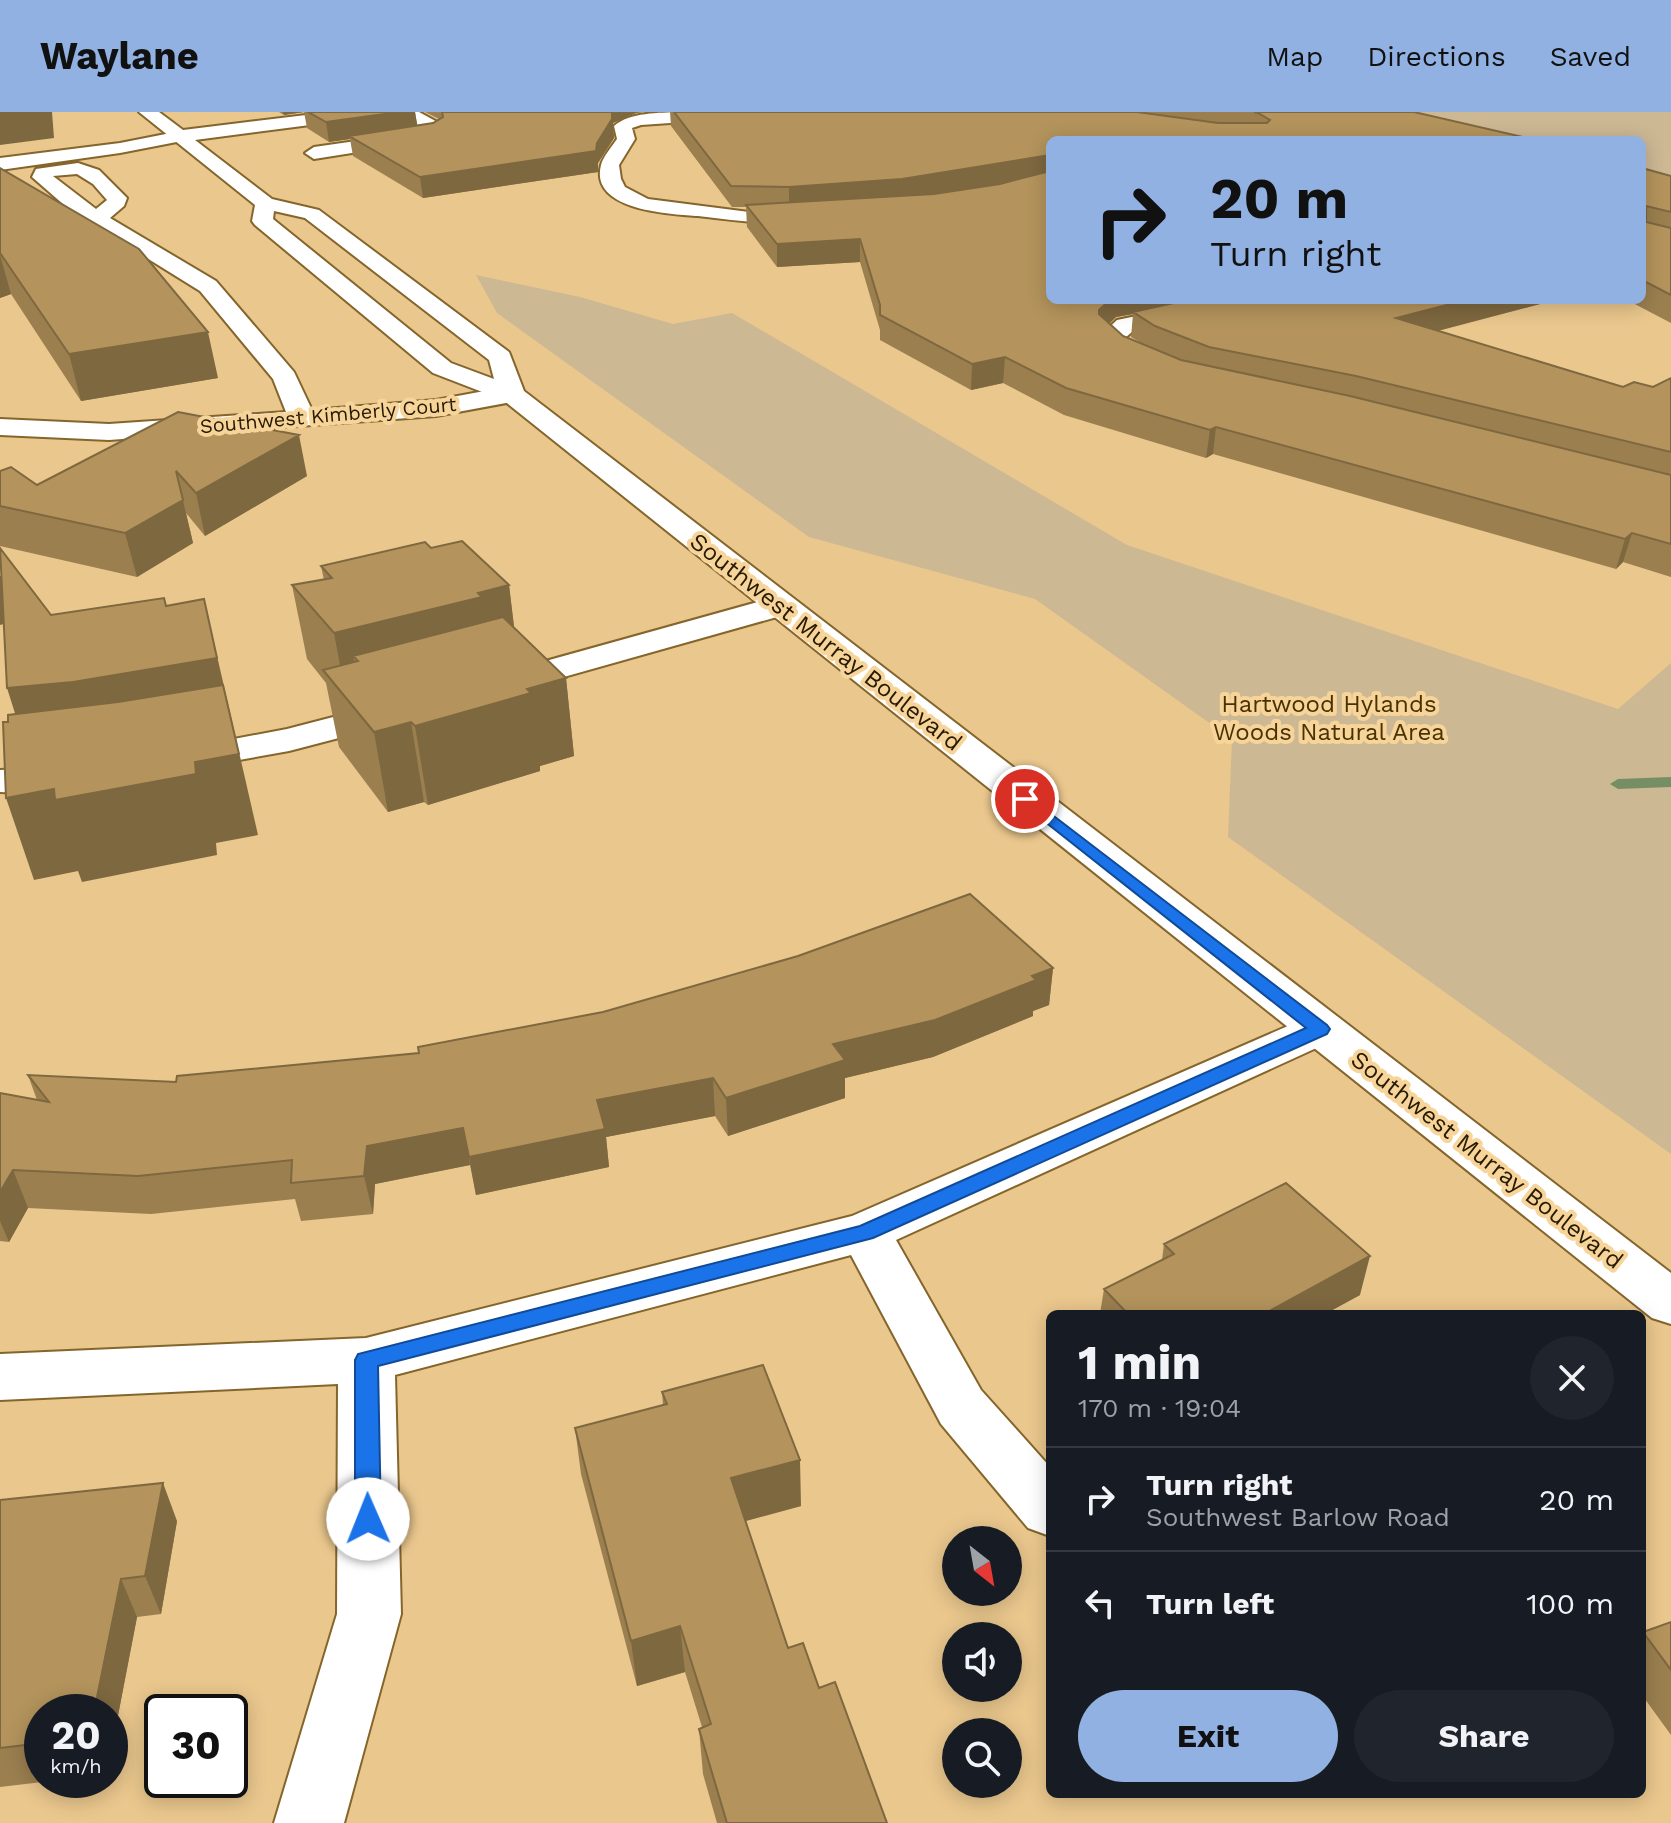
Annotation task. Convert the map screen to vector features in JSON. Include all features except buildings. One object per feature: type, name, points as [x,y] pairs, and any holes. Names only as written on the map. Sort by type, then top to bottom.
[{"type":"street","name":"Southwest Murray Boulevard","points":[[148,112],[265,203],[312,214],[500,357],[512,394]]},
{"type":"street","points":[[0,154],[111,140],[181,136],[372,112]]},
{"type":"street","points":[[314,153],[434,135],[435,128],[406,112]]},
{"type":"street","points":[[758,112],[632,116],[623,126],[626,139],[610,165],[611,179],[618,191],[655,208],[697,210],[749,218],[826,213]]},
{"type":"street","points":[[632,116],[654,127],[658,141]]},
{"type":"street","points":[[0,164],[120,148],[181,136]]},
{"type":"street","points":[[645,180],[651,189],[664,197],[697,210]]},
{"type":"street","name":"Southwest Murray Boulevard","points":[[265,203],[262,221],[442,368],[512,394],[1671,1303]]},
{"type":"street","points":[[660,223],[697,210]]},
{"type":"street","points":[[98,217],[208,286],[285,377],[302,419]]},
{"type":"street","points":[[1170,371],[1122,349],[1111,337],[1125,325],[1228,304]]},
{"type":"street","name":"Southwest Kimberly Court","points":[[0,427],[109,432],[436,408],[512,394]]},
{"type":"street","points":[[83,459],[109,432]]},
{"type":"street","points":[[470,692],[779,606]]},
{"type":"street","points":[[140,767],[289,740],[425,704]]},
{"type":"street","points":[[0,781],[23,782],[96,773]]},
{"type":"street","points":[[0,1377],[366,1360],[865,1232],[1320,1029]]},
{"type":"street","points":[[865,1232],[961,1407],[1046,1505]]},
{"type":"street","points":[[309,1823],[369,1614],[366,1360]]},
{"type":"green space","points":[[1398,112],[1671,112],[1671,189],[1646,181],[1646,136],[1484,136]]},
{"type":"green space","name":"Hartwood Hylands Woods Natural Area","points":[[476,275],[580,297],[673,324],[732,313],[1127,545],[1618,709],[1671,663],[1671,1154],[1228,837],[1232,739],[1035,599],[809,537],[497,313]]},
{"type":"waterway","points":[[1618,784],[1671,782]]},
{"type":"route","points":[[368,1519],[366,1360],[865,1232],[1320,1029],[1025,799]]}]
